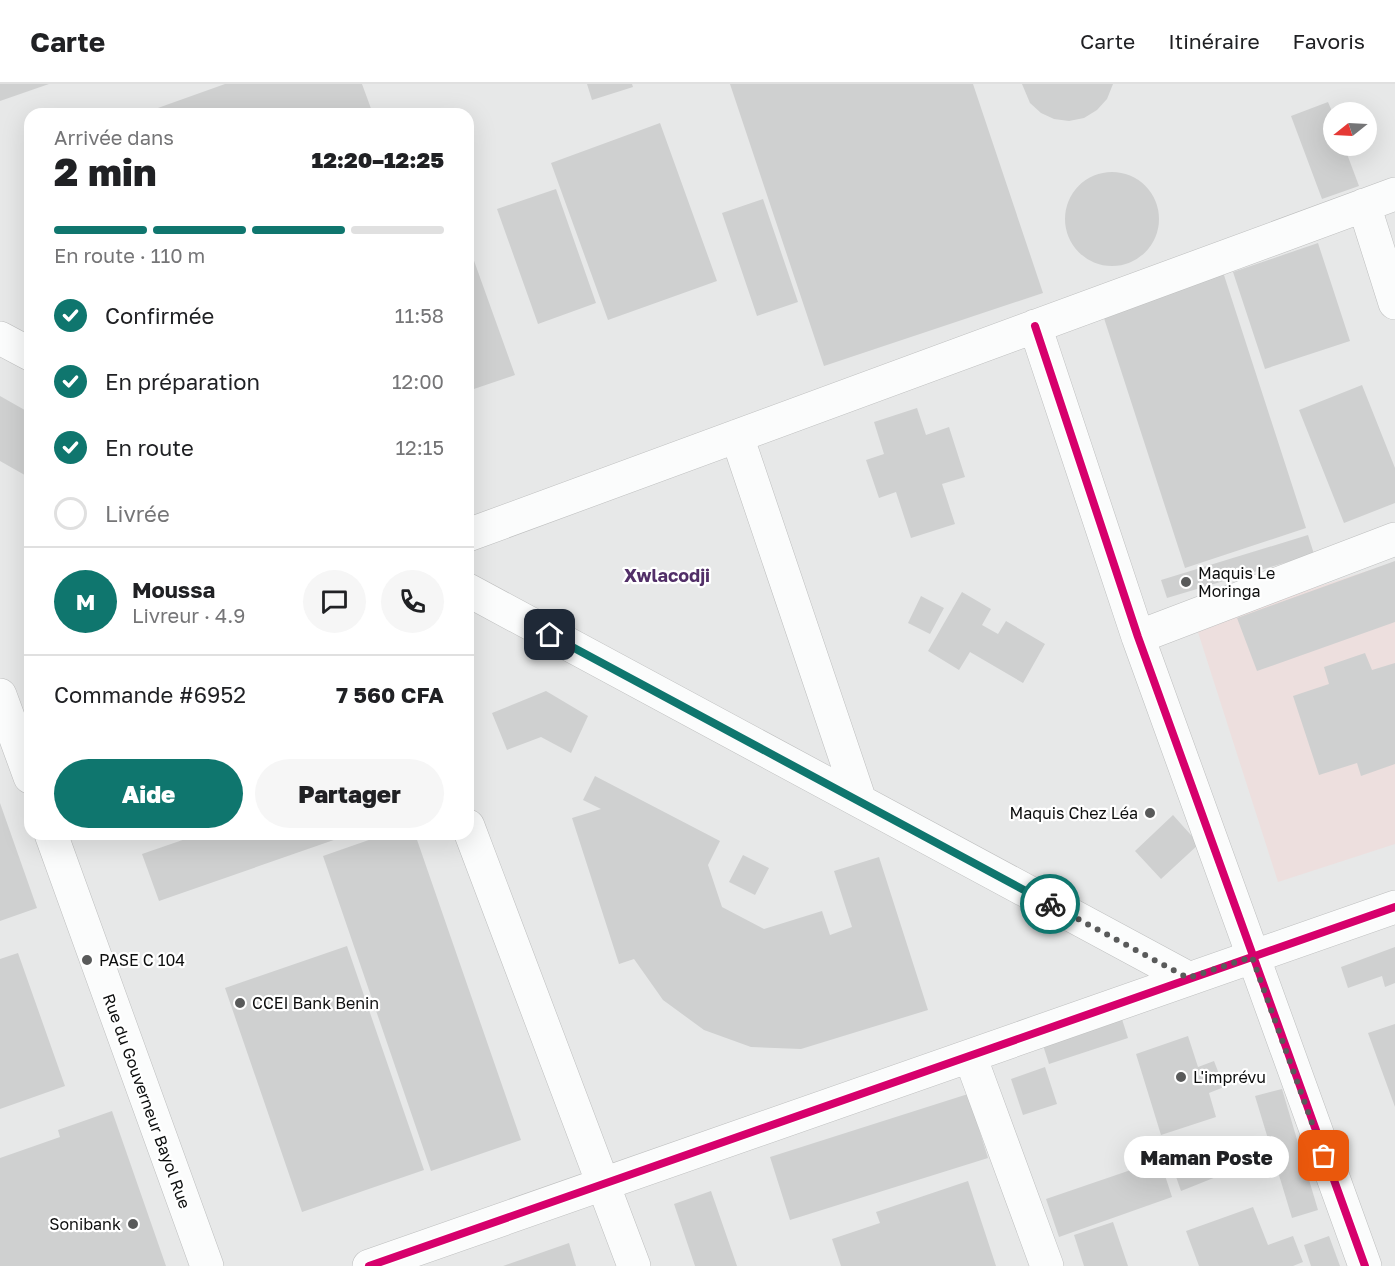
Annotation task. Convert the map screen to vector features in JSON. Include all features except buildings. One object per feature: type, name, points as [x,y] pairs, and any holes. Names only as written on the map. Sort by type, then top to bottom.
[{"type":"street","points":[[474,533],[1395,194]]},
{"type":"street","points":[[1364,205],[1395,303]]},
{"type":"street","points":[[1035,326],[1138,637],[1365,1266]]},
{"type":"street","points":[[0,338],[24,351]]},
{"type":"street","points":[[737,436],[860,801]]},
{"type":"street","points":[[1138,637],[1395,538]]},
{"type":"street","points":[[474,593],[1188,978]]},
{"type":"street","points":[[0,695],[24,761]]},
{"type":"street","name":"Rue du Gouverneur Bayol Rue","points":[[53,840],[207,1266]]},
{"type":"street","points":[[473,840],[634,1266]]},
{"type":"street","points":[[369,1266],[1395,907]]},
{"type":"street","points":[[970,1056],[1047,1266]]},
{"type":"shaded area","points":[[1395,562],[1395,844],[1278,882],[1196,626]]},
{"type":"cycle path","points":[[1035,326],[1138,637],[1365,1266]]},
{"type":"cycle path","points":[[369,1266],[1395,907]]},
{"type":"way so far","points":[[1050,904],[1188,978],[1252,957],[1324,1156]]},
{"type":"place","name":"Maquis Le Moringa","points":[[1186,582]]},
{"type":"place","name":"Maquis Chez Léa","points":[[1150,813]]},
{"type":"place","name":"PASE C 104","points":[[87,960]]},
{"type":"place","name":"CCEI Bank Benin","points":[[240,1003]]},
{"type":"place","name":"L'imprévu","points":[[1181,1077]]},
{"type":"place","name":"Maman Poste","points":[[1324,1156]]},
{"type":"place","name":"Sonibank","points":[[133,1224]]},
{"type":"district","name":"Xwlacodji","points":[[667,576]]},
{"type":"route","points":[[550,635],[1050,904]]}]
